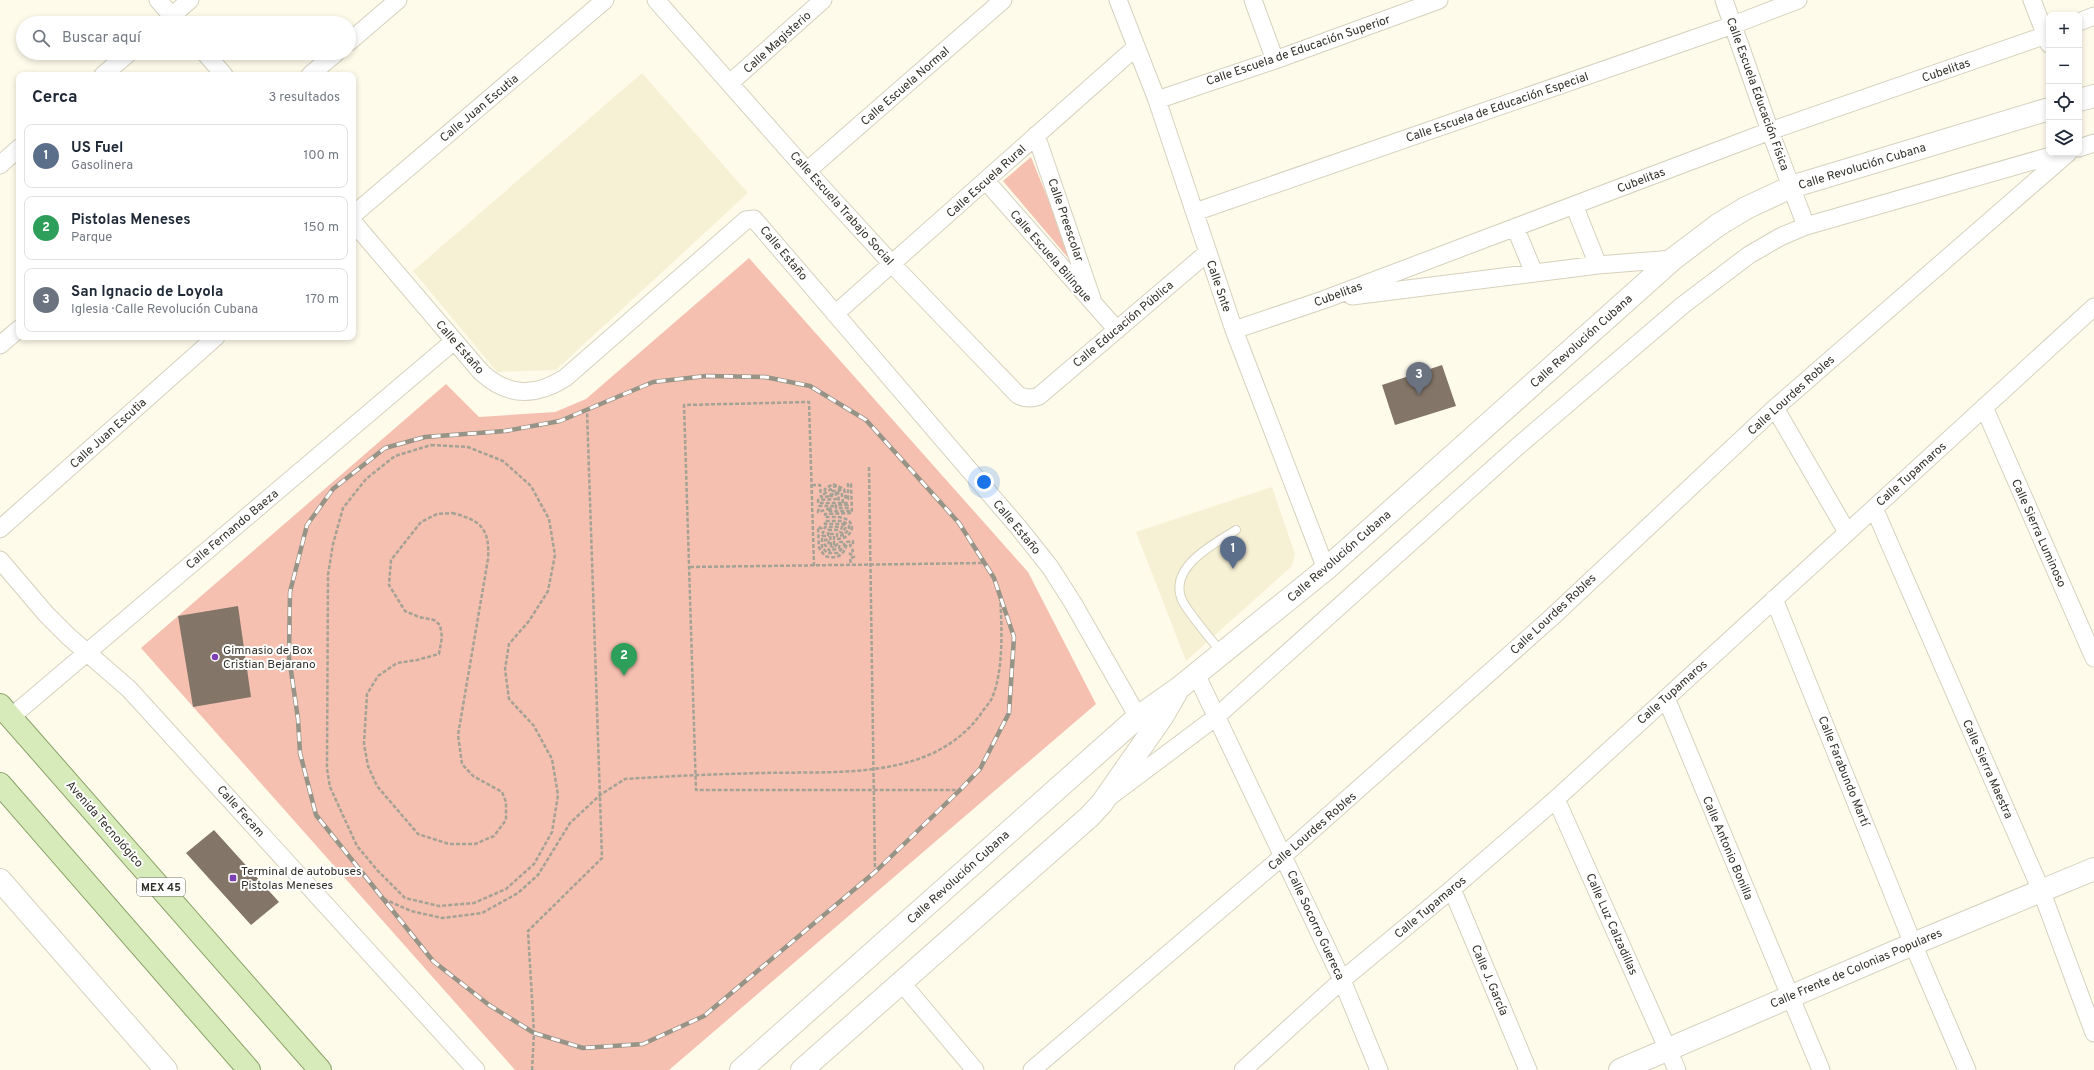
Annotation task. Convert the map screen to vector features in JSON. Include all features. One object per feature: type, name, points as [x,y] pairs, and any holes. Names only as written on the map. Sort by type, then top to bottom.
[{"type":"main road","name":"Avenida Tecnológico","points":[[5,711],[320,1070]]},
{"type":"main road","points":[[0,784],[8,799],[250,1070]]},
{"type":"street","points":[[158,0],[168,16]]},
{"type":"street","points":[[176,16],[190,0]]},
{"type":"street","points":[[356,36],[398,0]]},
{"type":"street","name":"Calle Juan Escutia","points":[[356,212],[605,0]]},
{"type":"street","name":"Calle Escuela Trabajo Social","points":[[656,0],[807,171],[892,264],[1018,395],[1031,399],[1039,396]]},
{"type":"street","name":"Calle Magisterio","points":[[730,83],[823,0]]},
{"type":"street","name":"Calle Escuela Normal","points":[[807,171],[1003,0]]},
{"type":"street","name":"Calle Snte","points":[[1118,0],[1157,100],[1234,330],[1326,569]]},
{"type":"street","points":[[1253,0],[1275,60]]},
{"type":"street","name":"Calle Escuela de Educación Superior","points":[[1157,100],[1275,60],[1440,0]]},
{"type":"street","name":"Calle Escuela Educación Física","points":[[1724,0],[1770,131],[1806,226]]},
{"type":"street","name":"Calle Escuela de Educación Especial","points":[[1195,212],[1733,25],[1798,0]]},
{"type":"street","points":[[2032,0],[2046,33]]},
{"type":"street","points":[[2082,21],[2094,16]]},
{"type":"street","name":"Cubelitas","points":[[1234,330],[1323,300],[1770,131],[2046,39]]},
{"type":"street","name":"Calle Escuela Rural","points":[[835,314],[986,182],[1036,135],[1136,47]]},
{"type":"street","points":[[107,72],[121,60]]},
{"type":"street","points":[[211,60],[221,72]]},
{"type":"street","points":[[314,72],[328,60]]},
{"type":"street","points":[[2082,99],[2094,96]]},
{"type":"street","name":"Calle Revolución Cubana","points":[[741,1070],[1138,716],[1179,688],[1326,569],[1673,259],[1718,225],[1746,208],[1791,187],[2046,110]]},
{"type":"street","name":"Calle Preescolar","points":[[1036,135],[1094,305]]},
{"type":"street","points":[[2082,147],[2094,143]]},
{"type":"street","points":[[0,164],[16,151]]},
{"type":"street","points":[[1102,802],[1216,717],[1517,447],[1683,305],[1749,255],[1780,237],[1806,226],[2051,156]]},
{"type":"street","name":"Calle Lourdes Robles","points":[[1032,1070],[1283,856],[1551,618],[1775,408],[2065,156]]},
{"type":"street","name":"Calle Escuela Bilingue","points":[[986,182],[1117,330]]},
{"type":"street","points":[[1574,205],[1598,265]]},
{"type":"street","name":"Calle Estaño","points":[[356,226],[490,381],[502,387],[528,392],[548,388],[565,378],[746,220],[750,218],[759,222],[835,314],[1050,567],[1073,603],[1138,716]]},
{"type":"street","points":[[1515,227],[1534,273]]},
{"type":"street","name":"Calle Educación Pública","points":[[1039,396],[1207,253]]},
{"type":"street","points":[[1323,300],[1598,265],[1673,259]]},
{"type":"street","name":"Calle Tupamaros","points":[[1243,1070],[1342,980],[1452,889],[1556,799],[1984,407],[2092,314]]},
{"type":"street","points":[[0,345],[16,332]]},
{"type":"street","name":"Calle Juan Escutia","points":[[0,529],[213,340]]},
{"type":"street","name":"Calle Fernando Baeza","points":[[5,711],[86,653],[454,341]]},
{"type":"street","name":"Calle Sierra Luminoso","points":[[1984,407],[2094,658]]},
{"type":"street","points":[[1775,408],[1847,532]]},
{"type":"street","name":"Calle Sierra Maestra","points":[[1874,508],[2041,890],[2094,1033]]},
{"type":"street","name":"Calle Fecam","points":[[0,560],[46,614],[86,653],[129,689],[476,1070]]},
{"type":"street","name":"Calle Farabundo Martí","points":[[1774,599],[1913,944],[1967,1070]]},
{"type":"street","name":"Calle Socorro Guereca","points":[[1196,674],[1342,980],[1379,1070]]},
{"type":"street","name":"Calle Revolución Cubana","points":[[802,1070],[1089,817],[1102,802],[1162,717],[1179,688]]},
{"type":"street","name":"Calle Antonio Bonilla","points":[[1666,698],[1821,1070]]},
{"type":"street","name":"Calle Luz Calzadillas","points":[[1556,799],[1677,1070]]},
{"type":"street","name":"Calle Frente de Colonias Populares","points":[[1620,1070],[1913,944],[2094,869]]},
{"type":"street","points":[[0,880],[166,1070]]},
{"type":"street","name":"Calle J. García","points":[[1452,889],[1528,1070]]},
{"type":"street","points":[[901,982],[975,1070]]},
{"type":"lane","points":[[1221,653],[1182,601],[1180,589],[1181,579],[1190,564],[1204,552],[1236,530]]},
{"type":"path","points":[[814,566],[809,402],[684,405],[696,790],[960,790]]},
{"type":"path","points":[[532,1070],[534,1034],[528,931],[602,858],[587,411]]},
{"type":"path","points":[[431,445],[468,447],[503,461],[531,486],[549,519],[555,555],[548,591],[529,620],[509,644],[505,669],[509,699],[534,726],[552,759],[558,795],[552,832],[534,864],[506,889],[474,903],[439,906],[405,898],[378,871],[357,846],[330,787],[327,769],[328,575],[333,544],[343,508],[366,479],[395,456],[431,445]]},
{"type":"path","points":[[869,467],[875,872]]},
{"type":"path","points":[[843,503],[842,492],[840,489],[835,486],[824,494],[825,489],[833,484],[844,488],[846,499],[848,499],[848,484],[851,484],[852,513],[824,514],[824,518],[843,518],[849,520],[852,528],[847,536],[842,539],[834,539],[834,534],[830,534],[832,545],[834,545],[834,542],[837,544],[834,548],[829,545],[828,539],[824,540],[824,545],[830,551],[836,551],[839,548],[840,542],[844,542],[844,546],[838,553],[828,554],[822,548],[822,536],[828,536],[828,530],[837,530],[837,536],[844,535],[849,530],[849,526],[843,521],[825,521],[825,524],[843,524],[846,527],[842,533],[840,532],[842,527],[824,527],[825,533],[823,533],[821,528],[818,527],[819,548],[825,556],[835,557],[840,556],[844,552],[847,542],[853,542],[853,545],[850,545],[853,551],[850,552],[850,554],[854,557],[850,558],[851,565]]},
{"type":"path","points":[[812,485],[820,485],[821,497],[830,497],[836,493],[836,499],[818,500],[818,503],[848,503],[848,505],[836,505],[836,508],[848,508],[848,511],[828,511],[828,509],[818,512],[819,506],[833,506],[833,508],[828,509]]},
{"type":"path","points":[[830,497],[832,491],[838,491],[839,503]]},
{"type":"path","points":[[452,513],[468,517],[482,527],[489,541],[488,559],[458,735],[462,764],[473,776],[502,792],[506,802],[506,820],[494,836],[475,844],[449,844],[418,834],[377,786],[368,766],[364,744],[367,694],[378,676],[397,663],[417,660],[439,654],[442,637],[440,625],[434,620],[419,617],[404,611],[389,584],[391,560],[421,522],[437,514],[452,513]]},
{"type":"path","points":[[690,567],[984,563]]},
{"type":"path","points":[[384,899],[411,911],[442,918],[482,913],[518,893],[538,875],[570,823],[600,795],[625,778],[874,770],[915,761],[946,747],[969,729],[991,700],[999,667],[1002,629],[1000,596]]},
{"type":"shaded area","points":[[642,73],[748,193],[556,370],[497,372],[413,271]]},
{"type":"shaded area","points":[[1031,157],[1075,266],[1003,181]]},
{"type":"shaded area","points":[[749,258],[1028,572],[1096,704],[669,1070],[515,1070],[141,648],[446,384],[479,417],[555,412],[586,399]]},
{"type":"shaded area","points":[[1272,487],[1295,554],[1292,566],[1186,661],[1136,532]]},
{"type":"building","points":[[1442,365],[1456,406],[1395,425],[1382,385]]},
{"type":"building","name":"Gimnasio de Box Cristian Bejarano","points":[[238,606],[251,697],[193,707],[178,616]]},
{"type":"building","name":"Terminal de autobuses Pistolas Meneses","points":[[214,830],[279,902],[251,925],[186,853]]},
{"type":"railway","points":[[706,376],[765,377],[810,386],[866,420],[959,523],[994,578],[1014,637],[1009,713],[980,769],[960,790],[875,872],[704,1016],[643,1044],[583,1048],[534,1033],[489,1005],[433,961],[316,815],[300,753],[298,719],[289,657],[290,592],[307,525],[333,489],[385,448],[425,437],[505,431],[560,421],[653,382],[706,376]]},
{"type":"place","name":"San Ignacio de Loyola","points":[[1419,395]]},
{"type":"place","name":"US Fuel","points":[[1233,569]]},
{"type":"place","name":"Gimnasio de Box Cristian Bejarano","points":[[215,657]]},
{"type":"place","name":"Pistolas Meneses","points":[[624,676]]},
{"type":"place","name":"Terminal de autobuses Pistolas Meneses","points":[[233,878]]}]
